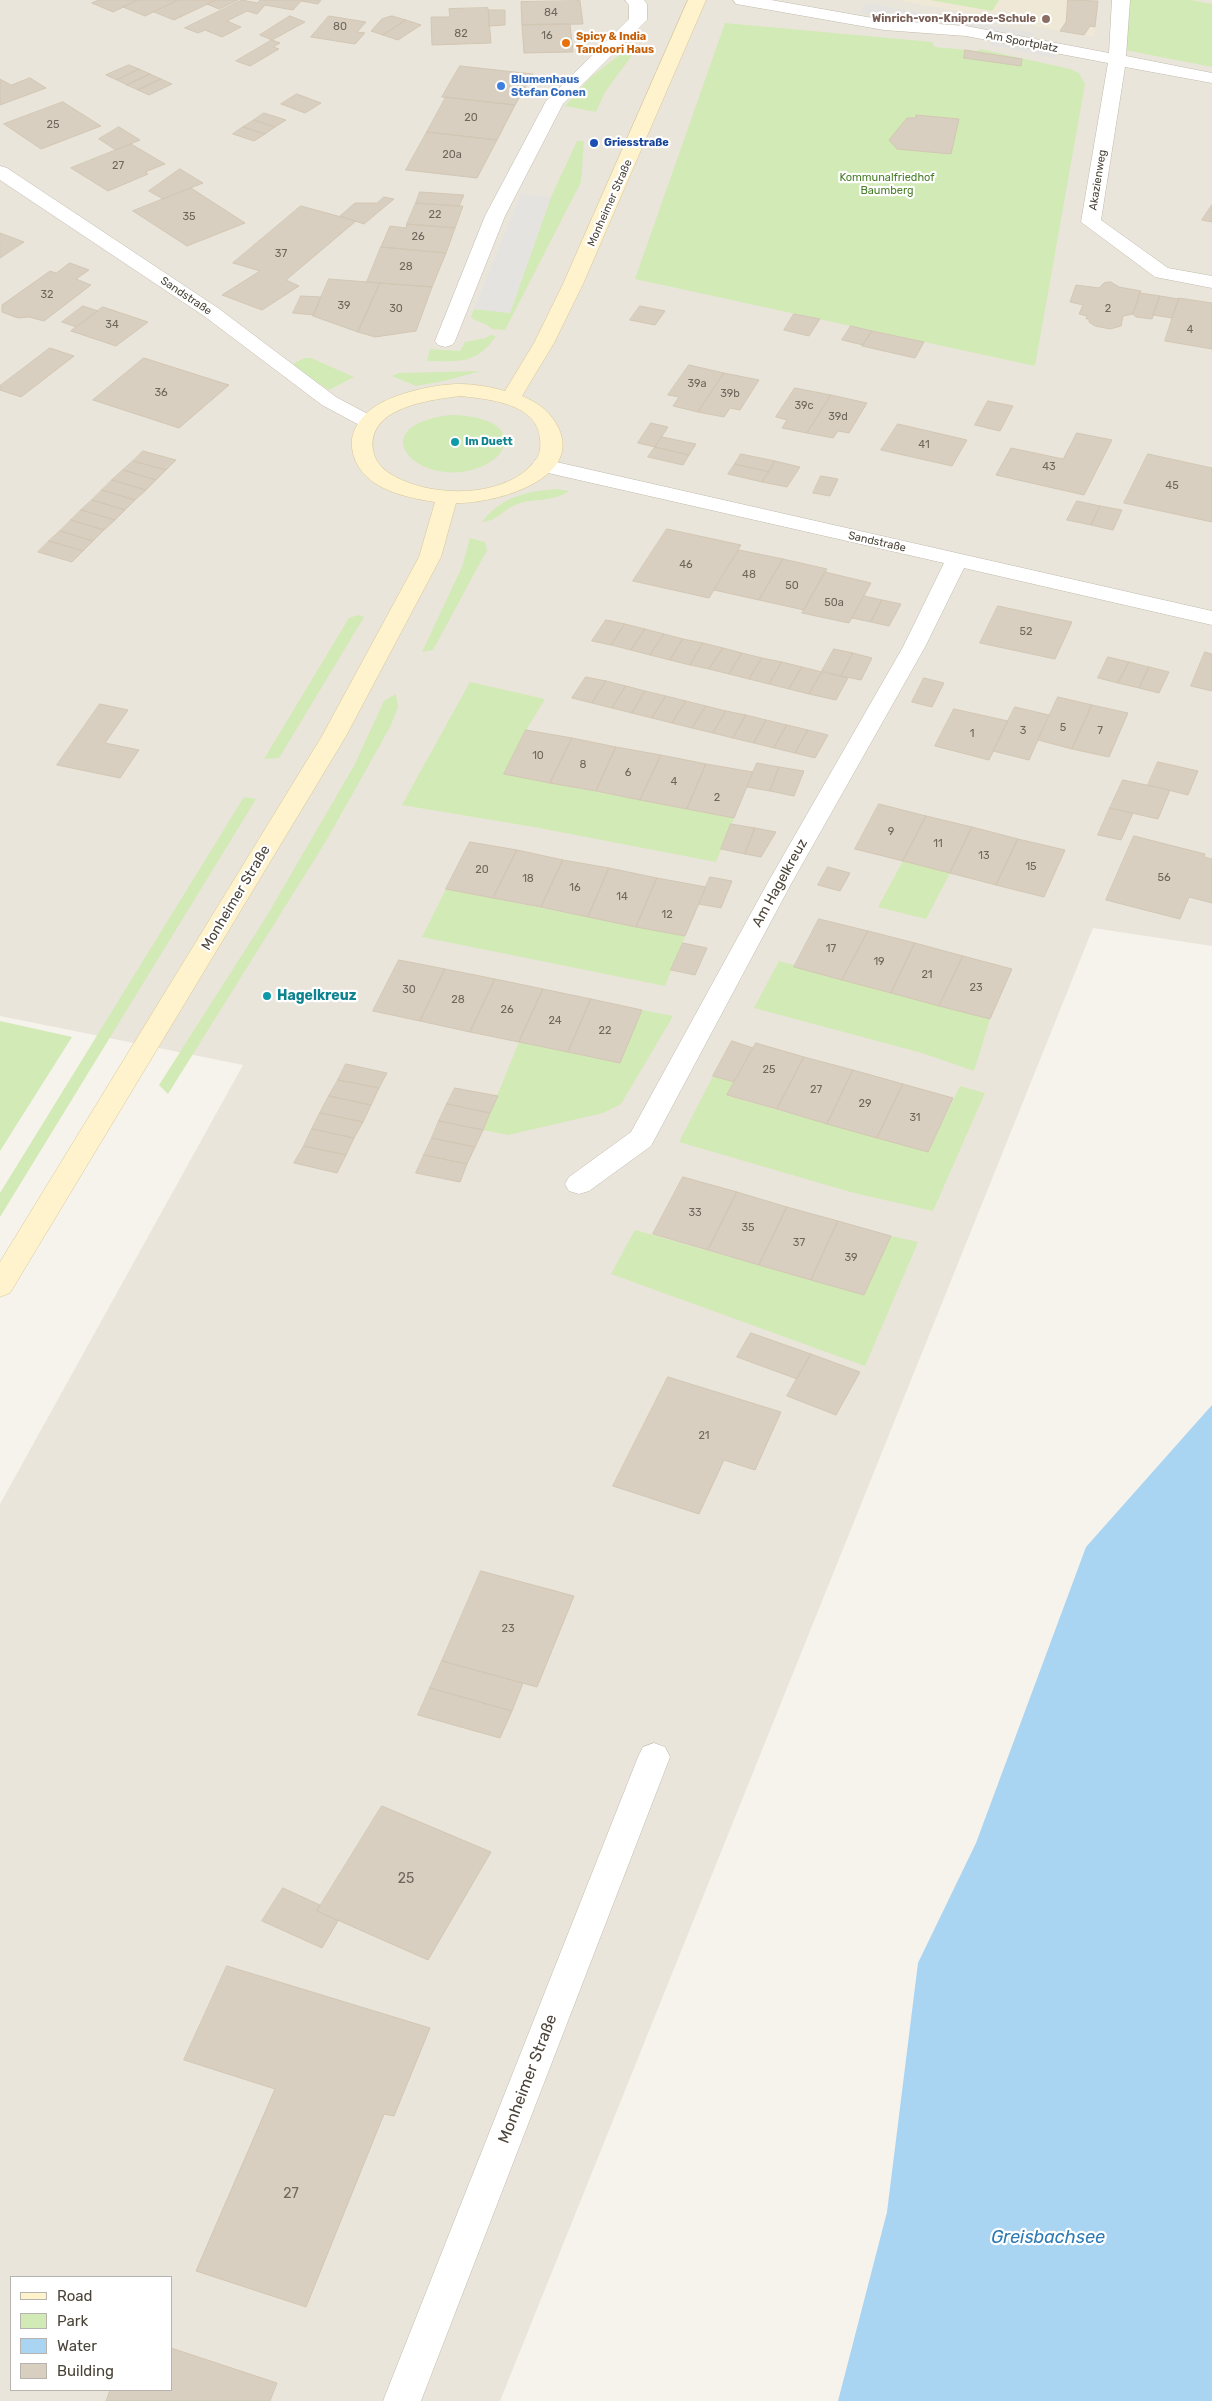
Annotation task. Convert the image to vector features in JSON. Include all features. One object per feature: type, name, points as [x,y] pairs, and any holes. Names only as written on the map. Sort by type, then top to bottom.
[{"type":"street","points":[[445,341],[495,216],[555,101],[638,20],[638,4],[634,0]]},
{"type":"street","name":"Monheimer Straße","points":[[510,398],[530,370],[577,273],[636,145],[697,0]]},
{"type":"street","name":"Am Sportplatz","points":[[742,0],[884,25],[966,31],[1212,78]]},
{"type":"street","points":[[1117,61],[1121,0]]},
{"type":"street","name":"Akazienweg","points":[[1117,61],[1091,222],[1162,274],[1212,282]]},
{"type":"street","name":"Sandstraße","points":[[0,172],[211,312],[329,401],[370,423]]},
{"type":"street","points":[[460,390],[486,392],[510,398],[540,416],[549,427],[552,440],[550,452],[543,465],[531,476],[493,492],[447,497],[421,494],[397,487],[378,476],[366,463],[361,448],[363,434],[380,412],[395,404],[434,392],[460,390]]},
{"type":"street","name":"Sandstraße","points":[[543,465],[956,561],[1212,618]]},
{"type":"street","name":"Monheimer Straße","points":[[0,1286],[334,736],[430,557],[447,497]]},
{"type":"street","name":"Am Hagelkreuz","points":[[579,1184],[641,1139],[779,884],[914,647],[956,561]]},
{"type":"street","name":"Monheimer Straße","points":[[402,2401],[654,1757]]},
{"type":"shaded area","points":[[0,0],[1212,0],[1212,946],[1093,928],[500,2401],[0,2401],[0,1504],[243,1065],[0,1016]]},
{"type":"shaded area","name":"Winrich-von-Kniprode-Schule","points":[[898,0],[1098,0],[1094,37]]},
{"type":"shaded area","points":[[867,3],[922,13],[915,23],[860,13]]},
{"type":"shaded area","points":[[959,19],[1034,33],[1031,37],[974,27],[940,24]]},
{"type":"shaded area","points":[[993,40],[1058,53],[1054,58],[989,45]]},
{"type":"shaded area","points":[[521,194],[551,197],[510,313],[474,309]]},
{"type":"green space","points":[[930,0],[999,0],[992,11]]},
{"type":"green space","points":[[1128,0],[1191,0],[1212,4],[1212,67],[1125,50]]},
{"type":"green space","name":"Kommunalfriedhof Baumberg","points":[[725,23],[932,42],[935,47],[978,51],[980,49],[1070,69],[1079,73],[1085,84],[1035,366],[635,279]]},
{"type":"green space","points":[[631,46],[638,47],[605,92],[596,112],[565,106],[591,77]]},
{"type":"green space","points":[[577,141],[584,141],[581,182],[505,330],[492,329],[471,317],[474,309],[510,313],[551,197]]},
{"type":"green space","points":[[490,335],[496,336],[489,345],[474,357],[458,361],[427,361],[430,349],[460,351],[465,342],[486,338]]},
{"type":"green space","points":[[304,358],[311,358],[354,377],[329,390],[295,368],[293,364]]},
{"type":"green space","points":[[481,371],[416,386],[392,376],[399,373]]},
{"type":"green space","points":[[450,415],[485,420],[500,429],[504,436],[504,444],[500,453],[487,464],[464,472],[442,472],[423,466],[409,456],[403,444],[407,432],[421,422]]},
{"type":"green space","points":[[557,489],[569,491],[549,499],[520,503],[495,518],[482,522],[489,513],[515,497],[535,491]]},
{"type":"green space","points":[[470,538],[485,542],[487,550],[433,650],[422,652],[462,567]]},
{"type":"green space","points":[[358,615],[364,617],[279,758],[264,759],[349,618]]},
{"type":"green space","points":[[470,682],[545,699],[526,730],[504,774],[734,818],[716,862],[534,827],[402,805]]},
{"type":"green space","points":[[396,694],[398,707],[390,727],[326,841],[168,1094],[159,1085],[265,919],[355,764],[384,701]]},
{"type":"green space","points":[[244,797],[256,799],[0,1217],[0,1193]]},
{"type":"green space","points":[[903,861],[950,873],[926,919],[878,907]]},
{"type":"green space","points":[[446,889],[685,936],[665,986],[422,937]]},
{"type":"green space","points":[[779,961],[990,1019],[974,1071],[922,1053],[754,1008]]},
{"type":"green space","points":[[642,1010],[673,1016],[621,1104],[603,1113],[508,1135],[483,1130],[519,1042],[620,1063]]},
{"type":"green space","points":[[0,1021],[72,1037],[0,1151]]},
{"type":"green space","points":[[713,1076],[734,1082],[728,1096],[928,1152],[960,1086],[985,1093],[933,1211],[854,1193],[679,1142]]},
{"type":"green space","points":[[635,1230],[864,1295],[891,1236],[918,1242],[865,1366],[611,1274]]},
{"type":"water","name":"Greisbachsee","points":[[1212,1405],[1212,2401],[838,2401],[887,2212],[918,1963],[976,1843],[1086,1547]]},
{"type":"building","points":[[99,0],[138,0],[113,12],[92,3]]},
{"type":"building","points":[[138,0],[178,0],[145,16],[123,7]]},
{"type":"building","points":[[178,0],[216,0],[174,20],[154,12]]},
{"type":"building","points":[[216,0],[238,0],[219,9],[207,4]]},
{"type":"building","points":[[242,0],[257,3],[260,0],[321,0],[318,4],[301,1],[293,10],[265,5],[257,14],[247,11],[227,21],[241,27],[222,37],[205,30],[198,33],[185,28]]},
{"type":"building","points":[[1068,0],[1098,1],[1095,27],[1090,26],[1084,35],[1060,31],[1066,22]]},
{"type":"building","points":[[580,1],[583,24],[522,25],[521,2]]},
{"type":"building","points":[[488,8],[491,43],[432,45],[431,17],[450,17],[449,9]]},
{"type":"building","points":[[489,10],[505,10],[505,25],[489,26]]},
{"type":"building","points":[[290,16],[305,22],[272,40],[260,35]]},
{"type":"building","points":[[329,16],[366,22],[357,32],[365,33],[355,44],[311,37]]},
{"type":"building","points":[[392,16],[406,20],[383,35],[371,31],[382,19]]},
{"type":"building","points":[[406,20],[421,25],[398,40],[383,35]]},
{"type":"building","points":[[570,24],[573,52],[524,53],[522,25]]},
{"type":"building","points":[[272,40],[280,43],[273,47],[279,49],[250,66],[236,61]]},
{"type":"building","points":[[965,50],[1022,59],[1021,66],[964,58]]},
{"type":"building","points":[[129,65],[139,69],[117,80],[106,75]]},
{"type":"building","points":[[460,66],[533,74],[515,105],[442,97]]},
{"type":"building","points":[[139,69],[150,74],[127,85],[117,80]]},
{"type":"building","points":[[150,74],[161,79],[138,90],[127,85]]},
{"type":"building","points":[[30,78],[46,88],[0,105],[0,79],[11,85]]},
{"type":"building","points":[[161,79],[172,84],[149,95],[138,90]]},
{"type":"building","points":[[297,94],[321,103],[305,113],[281,104]]},
{"type":"building","points":[[446,97],[515,105],[497,140],[427,132]]},
{"type":"building","points":[[63,102],[101,126],[41,149],[4,124]]},
{"type":"building","points":[[264,113],[286,120],[275,127],[254,120]]},
{"type":"building","points":[[916,115],[959,119],[951,154],[897,149],[889,140],[907,118],[916,118]]},
{"type":"building","points":[[254,120],[275,127],[265,134],[243,127]]},
{"type":"building","points":[[119,127],[140,140],[116,150],[99,139]]},
{"type":"building","points":[[243,127],[265,134],[254,141],[233,134]]},
{"type":"building","points":[[427,132],[497,140],[477,178],[406,170]]},
{"type":"building","points":[[131,144],[165,164],[145,172],[148,174],[108,191],[71,168]]},
{"type":"building","points":[[180,169],[203,183],[163,199],[149,191]]},
{"type":"building","points":[[191,188],[245,223],[187,246],[133,211]]},
{"type":"building","points":[[420,192],[464,195],[459,206],[416,203]]},
{"type":"building","points":[[384,197],[394,199],[364,224],[340,216],[355,203],[377,203]]},
{"type":"building","points":[[416,203],[463,206],[455,228],[407,224]]},
{"type":"building","points":[[1212,205],[1212,222],[1202,220]]},
{"type":"building","points":[[301,206],[356,221],[286,280],[299,286],[262,310],[222,295],[260,271],[233,263]]},
{"type":"building","points":[[407,224],[455,228],[446,253],[381,247],[390,226],[406,228]]},
{"type":"building","points":[[0,233],[24,242],[0,258]]},
{"type":"building","points":[[381,247],[446,253],[432,287],[367,282]]},
{"type":"building","points":[[70,263],[89,270],[76,279],[91,285],[44,321],[29,317],[18,318],[2,312],[2,305],[50,271],[56,273]]},
{"type":"building","points":[[329,279],[380,283],[358,332],[313,316]]},
{"type":"building","points":[[1111,282],[1119,287],[1141,291],[1133,314],[1123,316],[1121,326],[1110,329],[1095,326],[1089,322],[1089,319],[1086,319],[1087,316],[1079,314],[1083,305],[1070,302],[1076,285],[1099,288],[1104,283]]},
{"type":"building","points":[[380,283],[432,287],[416,331],[375,337],[358,332]]},
{"type":"building","points":[[1140,293],[1160,296],[1152,319],[1136,317],[1133,314]]},
{"type":"building","points":[[301,296],[321,297],[314,315],[293,313]]},
{"type":"building","points":[[1160,296],[1179,299],[1172,318],[1153,315]]},
{"type":"building","points":[[1179,298],[1212,303],[1212,349],[1165,341]]},
{"type":"building","points":[[83,306],[98,311],[76,327],[62,322]]},
{"type":"building","points":[[640,306],[665,311],[655,325],[630,320]]},
{"type":"building","points":[[103,307],[148,322],[116,346],[71,331]]},
{"type":"building","points":[[794,314],[820,319],[809,336],[784,330]]},
{"type":"building","points":[[851,326],[872,331],[863,345],[842,340]]},
{"type":"building","points":[[872,331],[924,342],[915,358],[862,346]]},
{"type":"building","points":[[50,348],[74,356],[21,397],[0,390],[0,386]]},
{"type":"building","points":[[144,358],[229,385],[179,428],[93,400]]},
{"type":"building","points":[[689,365],[724,373],[698,412],[673,406],[679,397],[668,395]]},
{"type":"building","points":[[724,373],[759,380],[740,410],[730,408],[724,417],[698,412]]},
{"type":"building","points":[[795,388],[831,395],[807,433],[782,428],[787,420],[776,417]]},
{"type":"building","points":[[831,395],[867,403],[849,433],[838,431],[833,438],[807,433]]},
{"type":"building","points":[[988,401],[1013,406],[1000,431],[975,425]]},
{"type":"building","points":[[651,423],[668,427],[655,447],[638,443]]},
{"type":"building","points":[[898,424],[967,440],[952,466],[881,450]]},
{"type":"building","points":[[1077,433],[1112,440],[1084,495],[996,475],[1011,448],[1063,459]]},
{"type":"building","points":[[662,437],[696,444],[689,455],[655,447]]},
{"type":"building","points":[[655,447],[689,455],[683,465],[648,457]]},
{"type":"building","points":[[143,451],[176,460],[166,470],[133,461]]},
{"type":"building","points":[[741,454],[775,461],[769,472],[735,464]]},
{"type":"building","points":[[1148,454],[1212,468],[1212,522],[1124,503]]},
{"type":"building","points":[[133,461],[166,470],[156,480],[123,470]]},
{"type":"building","points":[[775,461],[800,467],[787,487],[762,482]]},
{"type":"building","points":[[735,464],[769,472],[762,482],[728,474]]},
{"type":"building","points":[[123,470],[156,480],[146,490],[112,480]]},
{"type":"building","points":[[821,476],[838,479],[830,496],[813,493]]},
{"type":"building","points":[[112,480],[146,490],[135,500],[102,490]]},
{"type":"building","points":[[102,490],[135,500],[125,510],[92,500]]},
{"type":"building","points":[[92,500],[125,510],[115,520],[81,510]]},
{"type":"building","points":[[1077,501],[1100,506],[1091,525],[1067,520]]},
{"type":"building","points":[[1100,506],[1122,510],[1113,530],[1091,525]]},
{"type":"building","points":[[81,510],[115,520],[104,530],[71,520]]},
{"type":"building","points":[[71,520],[104,530],[93,541],[60,531]]},
{"type":"building","points":[[667,529],[741,545],[709,598],[633,581]]},
{"type":"building","points":[[60,531],[93,541],[83,551],[49,541]]},
{"type":"building","points":[[49,541],[83,551],[72,562],[38,552]]},
{"type":"building","points":[[739,550],[783,559],[759,600],[714,590]]},
{"type":"building","points":[[783,559],[827,569],[804,610],[759,600]]},
{"type":"building","points":[[825,572],[871,583],[849,623],[802,613]]},
{"type":"building","points":[[864,596],[882,600],[871,622],[852,618]]},
{"type":"building","points":[[882,600],[901,604],[889,626],[871,622]]},
{"type":"building","points":[[998,606],[1072,622],[1055,659],[980,643]]},
{"type":"building","points":[[606,620],[625,624],[611,645],[592,641]]},
{"type":"building","points":[[625,624],[645,629],[631,650],[611,645]]},
{"type":"building","points":[[645,629],[664,634],[650,655],[631,650]]},
{"type":"building","points":[[664,634],[683,639],[670,660],[650,655]]},
{"type":"building","points":[[683,639],[703,643],[690,665],[670,660]]},
{"type":"building","points":[[703,643],[723,648],[709,669],[690,665]]},
{"type":"building","points":[[723,648],[742,653],[729,674],[709,669]]},
{"type":"building","points":[[834,649],[853,653],[841,676],[822,671]]},
{"type":"building","points":[[1205,652],[1212,654],[1212,691],[1191,686]]},
{"type":"building","points":[[742,653],[762,658],[749,679],[729,674]]},
{"type":"building","points":[[853,653],[872,658],[861,680],[841,676]]},
{"type":"building","points":[[1108,657],[1129,662],[1118,683],[1098,678]]},
{"type":"building","points":[[762,658],[782,662],[769,684],[749,679]]},
{"type":"building","points":[[782,662],[802,667],[789,689],[769,684]]},
{"type":"building","points":[[1129,662],[1149,667],[1139,688],[1118,683]]},
{"type":"building","points":[[802,667],[822,672],[809,694],[789,689]]},
{"type":"building","points":[[1149,667],[1169,672],[1159,693],[1139,688]]},
{"type":"building","points":[[822,672],[848,678],[836,700],[809,694]]},
{"type":"building","points":[[586,677],[606,681],[592,703],[572,698]]},
{"type":"building","points":[[924,678],[944,683],[932,707],[912,702]]},
{"type":"building","points":[[606,681],[626,686],[612,708],[592,703]]},
{"type":"building","points":[[626,686],[645,691],[632,713],[612,708]]},
{"type":"building","points":[[645,691],[666,696],[652,718],[632,713]]},
{"type":"building","points":[[666,696],[686,701],[672,723],[652,718]]},
{"type":"building","points":[[1058,697],[1092,705],[1072,749],[1038,740]]},
{"type":"building","points":[[686,701],[706,706],[692,728],[672,723]]},
{"type":"building","points":[[100,704],[128,710],[105,743],[139,750],[120,778],[57,765]]},
{"type":"building","points":[[1092,705],[1128,713],[1109,757],[1072,749]]},
{"type":"building","points":[[706,706],[726,711],[713,733],[692,728]]},
{"type":"building","points":[[1015,707],[1049,715],[1029,760],[993,751]]},
{"type":"building","points":[[954,709],[1008,721],[989,760],[935,746]]},
{"type":"building","points":[[726,711],[746,715],[733,738],[713,733]]},
{"type":"building","points":[[746,715],[766,720],[754,743],[733,738]]},
{"type":"building","points":[[766,720],[787,725],[774,748],[754,743]]},
{"type":"building","points":[[787,725],[808,730],[795,753],[774,748]]},
{"type":"building","points":[[526,730],[572,738],[550,783],[504,774]]},
{"type":"building","points":[[808,730],[828,735],[815,758],[795,753]]},
{"type":"building","points":[[572,738],[616,747],[596,791],[550,783]]},
{"type":"building","points":[[616,747],[661,755],[640,800],[596,791]]},
{"type":"building","points":[[661,755],[706,764],[687,809],[640,800]]},
{"type":"building","points":[[1158,762],[1198,771],[1188,795],[1148,785]]},
{"type":"building","points":[[757,763],[779,767],[770,791],[747,787]]},
{"type":"building","points":[[706,764],[753,772],[734,818],[687,809]]},
{"type":"building","points":[[779,767],[804,771],[794,796],[770,791]]},
{"type":"building","points":[[1123,780],[1170,790],[1158,819],[1110,808]]},
{"type":"building","points":[[879,804],[926,816],[903,861],[855,849]]},
{"type":"building","points":[[1110,808],[1133,813],[1121,840],[1098,835]]},
{"type":"building","points":[[926,816],[972,827],[950,873],[903,861]]},
{"type":"building","points":[[731,824],[755,828],[745,854],[721,849]]},
{"type":"building","points":[[972,827],[1018,839],[996,885],[950,873]]},
{"type":"building","points":[[755,828],[776,832],[761,857],[745,854]]},
{"type":"building","points":[[1134,836],[1205,854],[1204,857],[1212,859],[1212,903],[1189,897],[1180,919],[1106,900]]},
{"type":"building","points":[[1018,839],[1065,850],[1044,897],[996,885]]},
{"type":"building","points":[[470,842],[517,850],[493,898],[446,889]]},
{"type":"building","points":[[517,850],[563,860],[541,907],[493,898]]},
{"type":"building","points":[[563,860],[609,868],[588,917],[541,907]]},
{"type":"building","points":[[828,867],[850,873],[840,891],[818,885]]},
{"type":"building","points":[[609,868],[657,878],[636,927],[588,917]]},
{"type":"building","points":[[710,877],[732,881],[721,908],[699,904]]},
{"type":"building","points":[[657,878],[706,887],[685,936],[636,927]]},
{"type":"building","points":[[819,919],[868,931],[842,980],[794,967]]},
{"type":"building","points":[[868,931],[915,943],[891,993],[842,980]]},
{"type":"building","points":[[683,943],[707,948],[695,975],[671,970]]},
{"type":"building","points":[[915,943],[963,956],[939,1006],[891,993]]},
{"type":"building","points":[[963,956],[1012,969],[990,1019],[939,1006]]},
{"type":"building","points":[[399,960],[445,969],[420,1021],[373,1011]]},
{"type":"building","points":[[445,969],[495,979],[470,1032],[420,1021]]},
{"type":"building","points":[[495,979],[543,989],[519,1042],[470,1032]]},
{"type":"building","points":[[543,989],[591,999],[568,1052],[519,1042]]},
{"type":"building","points":[[591,999],[642,1010],[620,1063],[568,1052]]},
{"type":"building","points":[[732,1041],[753,1048],[734,1082],[713,1076]]},
{"type":"building","points":[[756,1043],[804,1057],[777,1109],[727,1095]]},
{"type":"building","points":[[804,1057],[853,1070],[827,1124],[777,1109]]},
{"type":"building","points":[[346,1064],[387,1073],[379,1088],[338,1080]]},
{"type":"building","points":[[853,1070],[903,1084],[877,1138],[827,1124]]},
{"type":"building","points":[[338,1080],[379,1088],[371,1105],[329,1096]]},
{"type":"building","points":[[903,1084],[953,1098],[928,1152],[877,1138]]},
{"type":"building","points":[[455,1088],[498,1096],[490,1113],[447,1104]]},
{"type":"building","points":[[329,1096],[371,1105],[363,1122],[320,1113]]},
{"type":"building","points":[[447,1104],[490,1113],[483,1130],[439,1121]]},
{"type":"building","points":[[320,1113],[363,1122],[354,1138],[312,1129]]},
{"type":"building","points":[[439,1121],[483,1130],[475,1147],[432,1138]]},
{"type":"building","points":[[312,1129],[354,1138],[346,1155],[304,1146]]},
{"type":"building","points":[[432,1138],[475,1147],[467,1164],[424,1155]]},
{"type":"building","points":[[304,1146],[346,1155],[337,1173],[294,1163]]},
{"type":"building","points":[[424,1155],[467,1164],[460,1182],[416,1173]]},
{"type":"building","points":[[683,1177],[737,1192],[708,1250],[653,1234]]},
{"type":"building","points":[[737,1192],[787,1207],[759,1265],[708,1250]]},
{"type":"building","points":[[787,1207],[838,1221],[811,1280],[759,1265]]},
{"type":"building","points":[[838,1221],[891,1236],[864,1295],[811,1280]]},
{"type":"building","points":[[751,1333],[811,1354],[797,1379],[737,1357]]},
{"type":"building","points":[[811,1354],[860,1372],[836,1415],[787,1396]]},
{"type":"building","points":[[668,1377],[781,1412],[755,1470],[724,1460],[699,1514],[613,1486]]},
{"type":"building","points":[[481,1571],[574,1596],[537,1687],[442,1661]]},
{"type":"building","points":[[442,1661],[523,1683],[512,1711],[430,1688]]},
{"type":"building","points":[[430,1688],[512,1711],[500,1738],[418,1715]]},
{"type":"building","points":[[382,1806],[491,1852],[428,1960],[317,1911]]},
{"type":"building","points":[[283,1888],[320,1905],[317,1911],[338,1921],[322,1948],[262,1921]]},
{"type":"building","points":[[227,1966],[430,2028],[394,2116],[384,2114],[306,2307],[196,2271],[275,2089],[184,2060]]},
{"type":"building","points":[[172,2348],[277,2383],[270,2401],[106,2401],[110,2391],[172,2391]]},
{"type":"place","name":"Winrich-von-Kniprode-Schule","points":[[1046,19]]},
{"type":"place","name":"Spicy & India Tandoori Haus","points":[[566,43]]},
{"type":"place","name":"Blumenhaus Stefan Conen","points":[[501,86]]},
{"type":"place","name":"Griesstraße","points":[[594,143]]},
{"type":"place","name":"Im Duett","points":[[455,442]]},
{"type":"place","name":"Hagelkreuz","points":[[267,996]]}]
